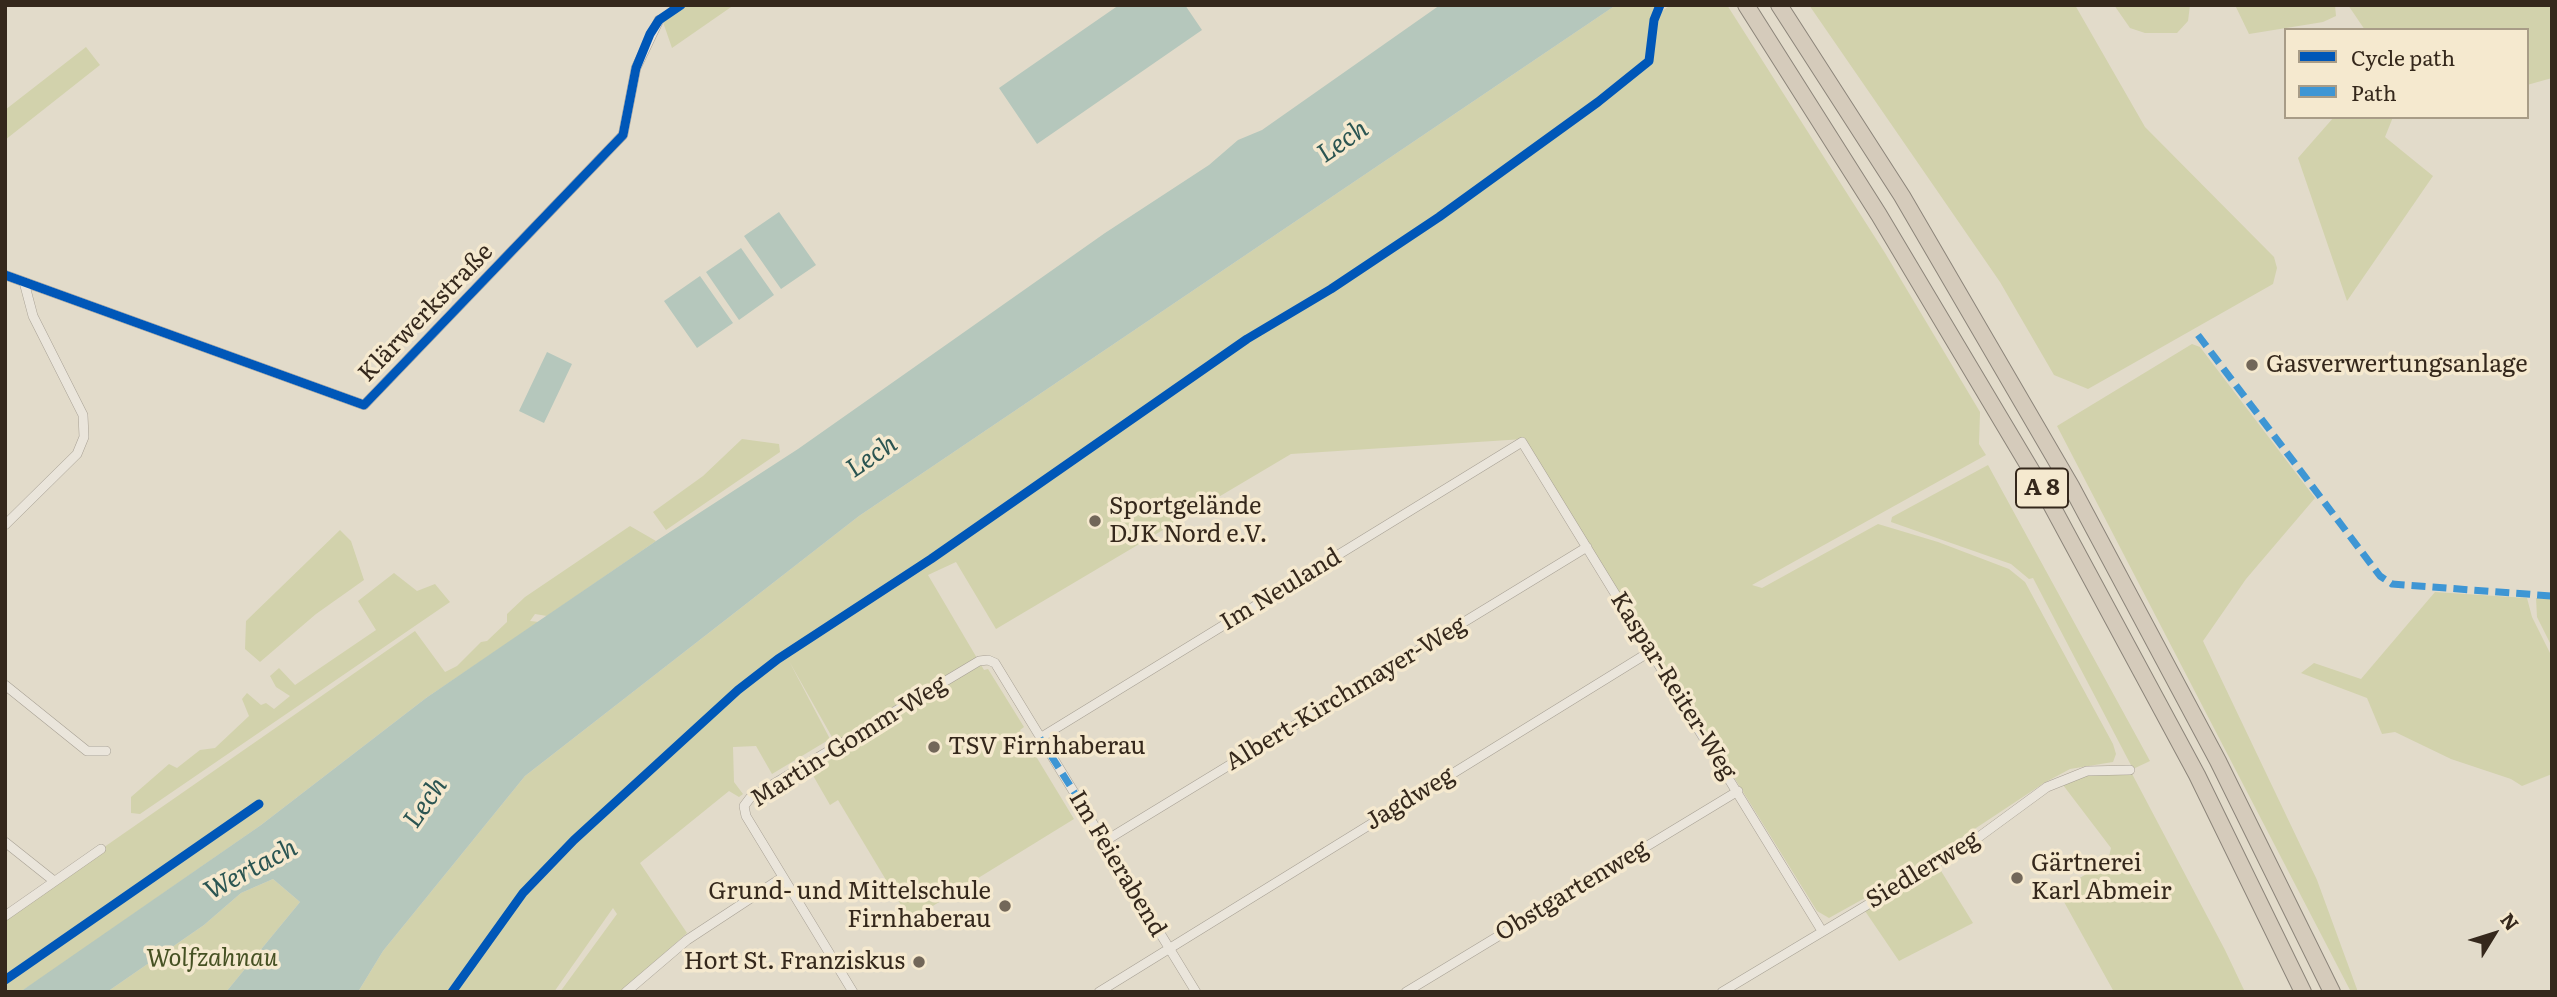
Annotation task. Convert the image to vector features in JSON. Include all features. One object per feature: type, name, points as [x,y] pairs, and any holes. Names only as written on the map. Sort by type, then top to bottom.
[{"type":"highway","name":"A 8","points":[[1746,5],[1879,215],[2046,495],[2197,775],[2303,992]]},
{"type":"highway","name":"A 8","points":[[1779,5],[1902,196],[2071,486],[2212,748],[2332,992]]},
{"type":"street","name":"Klärwerkstraße","points":[[23,282],[364,405],[624,135],[636,68],[659,20]]},
{"type":"street","points":[[5,275],[23,282],[33,316],[83,415],[84,437],[77,454],[5,525]]},
{"type":"street","name":"Kaspar-Reiter-Weg","points":[[1522,442],[1822,931]]},
{"type":"street","name":"Im Neuland","points":[[1040,738],[1522,442]]},
{"type":"street","name":"Albert-Kirchmayer-Weg","points":[[1105,841],[1587,547]]},
{"type":"street","name":"Jagdweg","points":[[1099,992],[1651,651]]},
{"type":"street","name":"Martin-Gomm-Weg","points":[[853,992],[746,816],[744,806],[750,798],[979,661],[995,663]]},
{"type":"street","name":"Im Feierabend","points":[[995,663],[1196,992]]},
{"type":"street","points":[[5,685],[87,751],[106,751]]},
{"type":"street","name":"Siedlerweg","points":[[1722,992],[1972,842],[2047,787],[2087,771],[2130,770]]},
{"type":"street","name":"Obstgartenweg","points":[[1406,992],[1738,791]]},
{"type":"street","points":[[5,842],[54,881]]},
{"type":"street","points":[[5,916],[101,849]]},
{"type":"street","points":[[626,992],[687,940],[783,877]]},
{"type":"green space","points":[[670,5],[734,5],[672,48],[663,22]]},
{"type":"green space","points":[[1616,5],[1657,5],[1662,11],[1671,5],[1727,5],[1885,253],[1980,412],[1979,444],[1986,455],[1752,585],[1762,588],[1878,524],[1938,542],[2009,569],[2025,582],[2113,744],[2116,754],[2113,762],[2070,769],[2044,783],[1899,879],[1829,918],[1817,911],[1524,439],[1291,454],[996,629],[956,562],[928,575],[984,670],[988,669],[1024,727],[1020,730],[1074,819],[910,920],[838,800],[830,805],[811,772],[841,753],[789,661],[830,739],[772,774],[756,746],[733,747],[734,782],[743,794],[739,797],[729,791],[640,863],[687,933],[621,992],[560,992],[617,914],[613,908],[554,992],[358,992],[383,951],[525,776],[859,516]]},
{"type":"green space","points":[[1809,5],[2075,5],[2145,127],[2274,257],[2277,268],[2273,284],[2088,389],[2054,375],[2000,282]]},
{"type":"green space","points":[[2114,5],[2190,5],[2188,21],[2177,33],[2145,33],[2130,28]]},
{"type":"green space","points":[[2235,5],[2335,5],[2336,16],[2323,22],[2249,34]]},
{"type":"green space","points":[[2348,5],[2552,5],[2552,78],[2529,84],[2529,28],[2364,28]]},
{"type":"green space","points":[[86,47],[100,65],[5,140],[5,110]]},
{"type":"green space","points":[[2332,119],[2392,119],[2385,137],[2433,176],[2347,301],[2298,158]]},
{"type":"green space","points":[[2192,344],[2200,347],[2315,498],[2246,579],[2203,641],[2317,880],[2358,992],[2351,992],[2057,426]]},
{"type":"green space","points":[[742,439],[779,444],[780,452],[666,530],[653,512],[703,476]]},
{"type":"green space","points":[[1988,465],[2150,761],[2133,769],[2033,578],[2029,579],[2011,564],[1891,522],[1892,517]]},
{"type":"green space","points":[[630,526],[656,541],[547,616],[535,614],[530,621],[539,622],[426,698],[261,825],[39,980],[20,992],[5,992],[5,916],[415,631],[445,672],[457,666],[481,642],[487,641],[507,622],[507,614],[525,597]]},
{"type":"green space","points":[[340,530],[351,541],[364,580],[316,614],[260,662],[245,649],[246,621]]},
{"type":"green space","points":[[394,573],[417,591],[435,584],[450,602],[140,814],[131,813],[131,797],[169,764],[177,768],[200,750],[215,748],[249,716],[242,699],[247,693],[261,705],[266,703],[274,709],[290,696],[276,687],[270,676],[279,668],[295,685],[376,630],[358,601]]},
{"type":"green space","points":[[2435,592],[2527,598],[2532,617],[2552,657],[2552,774],[2522,786],[2511,779],[2451,759],[2395,732],[2382,734],[2367,698],[2301,673],[2314,663],[2361,679]]},
{"type":"green space","points":[[2536,598],[2552,599],[2552,647],[2537,617]]},
{"type":"green space","points":[[2130,770],[2245,992],[2114,992],[2058,891],[2108,861],[2111,848],[2060,781],[2087,771]]},
{"type":"green space","points":[[1938,866],[1973,923],[1899,961],[1863,908]]},
{"type":"green space","name":"Wolfzahnau","points":[[273,879],[300,902],[226,992],[107,992],[204,925],[241,893]]},
{"type":"water","points":[[1119,5],[1185,5],[1202,30],[1037,144],[999,88]]},
{"type":"water","points":[[1440,5],[1616,5],[859,516],[525,776],[383,951],[358,992],[226,992],[300,902],[273,879],[241,893],[204,925],[107,992],[20,992],[261,825],[426,698],[656,541],[798,449],[1105,233],[1209,165],[1238,140],[1262,130]]},
{"type":"water","points":[[779,212],[816,265],[781,289],[744,236]]},
{"type":"water","points":[[741,248],[774,295],[739,320],[706,272]]},
{"type":"water","points":[[700,276],[733,323],[697,348],[664,301]]},
{"type":"water","points":[[547,352],[572,364],[544,423],[519,411]]},
{"type":"marked path","points":[[2198,335],[2380,576],[2392,584],[2552,596]]},
{"type":"marked path","points":[[1040,738],[1105,841]]},
{"type":"cycle path","points":[[5,275],[364,405],[623,135],[636,68],[650,34],[659,20],[681,5]]},
{"type":"cycle path","points":[[452,992],[523,893],[574,840],[738,690],[778,659],[931,559],[1247,339],[1331,289],[1439,217],[1598,102],[1649,61],[1654,20],[1660,5]]},
{"type":"cycle path","points":[[5,980],[259,804]]},
{"type":"place","name":"Gasverwertungsanlage","points":[[2252,365]]},
{"type":"place","name":"Sportgelände DJK Nord e.V.","points":[[1095,521]]},
{"type":"place","name":"TSV Firnhaberau","points":[[934,747]]},
{"type":"place","name":"Gärtnerei Karl Abmeir","points":[[2017,878]]},
{"type":"place","name":"Grund- und Mittelschule Firnhaberau","points":[[1005,906]]},
{"type":"place","name":"Hort St. Franziskus","points":[[919,962]]},
{"type":"water label","name":"Lech","points":[[1343,142]]},
{"type":"water label","name":"Lech","points":[[872,457]]},
{"type":"water label","name":"Lech","points":[[426,803]]},
{"type":"water label","name":"Wertach","points":[[251,870]]}]
